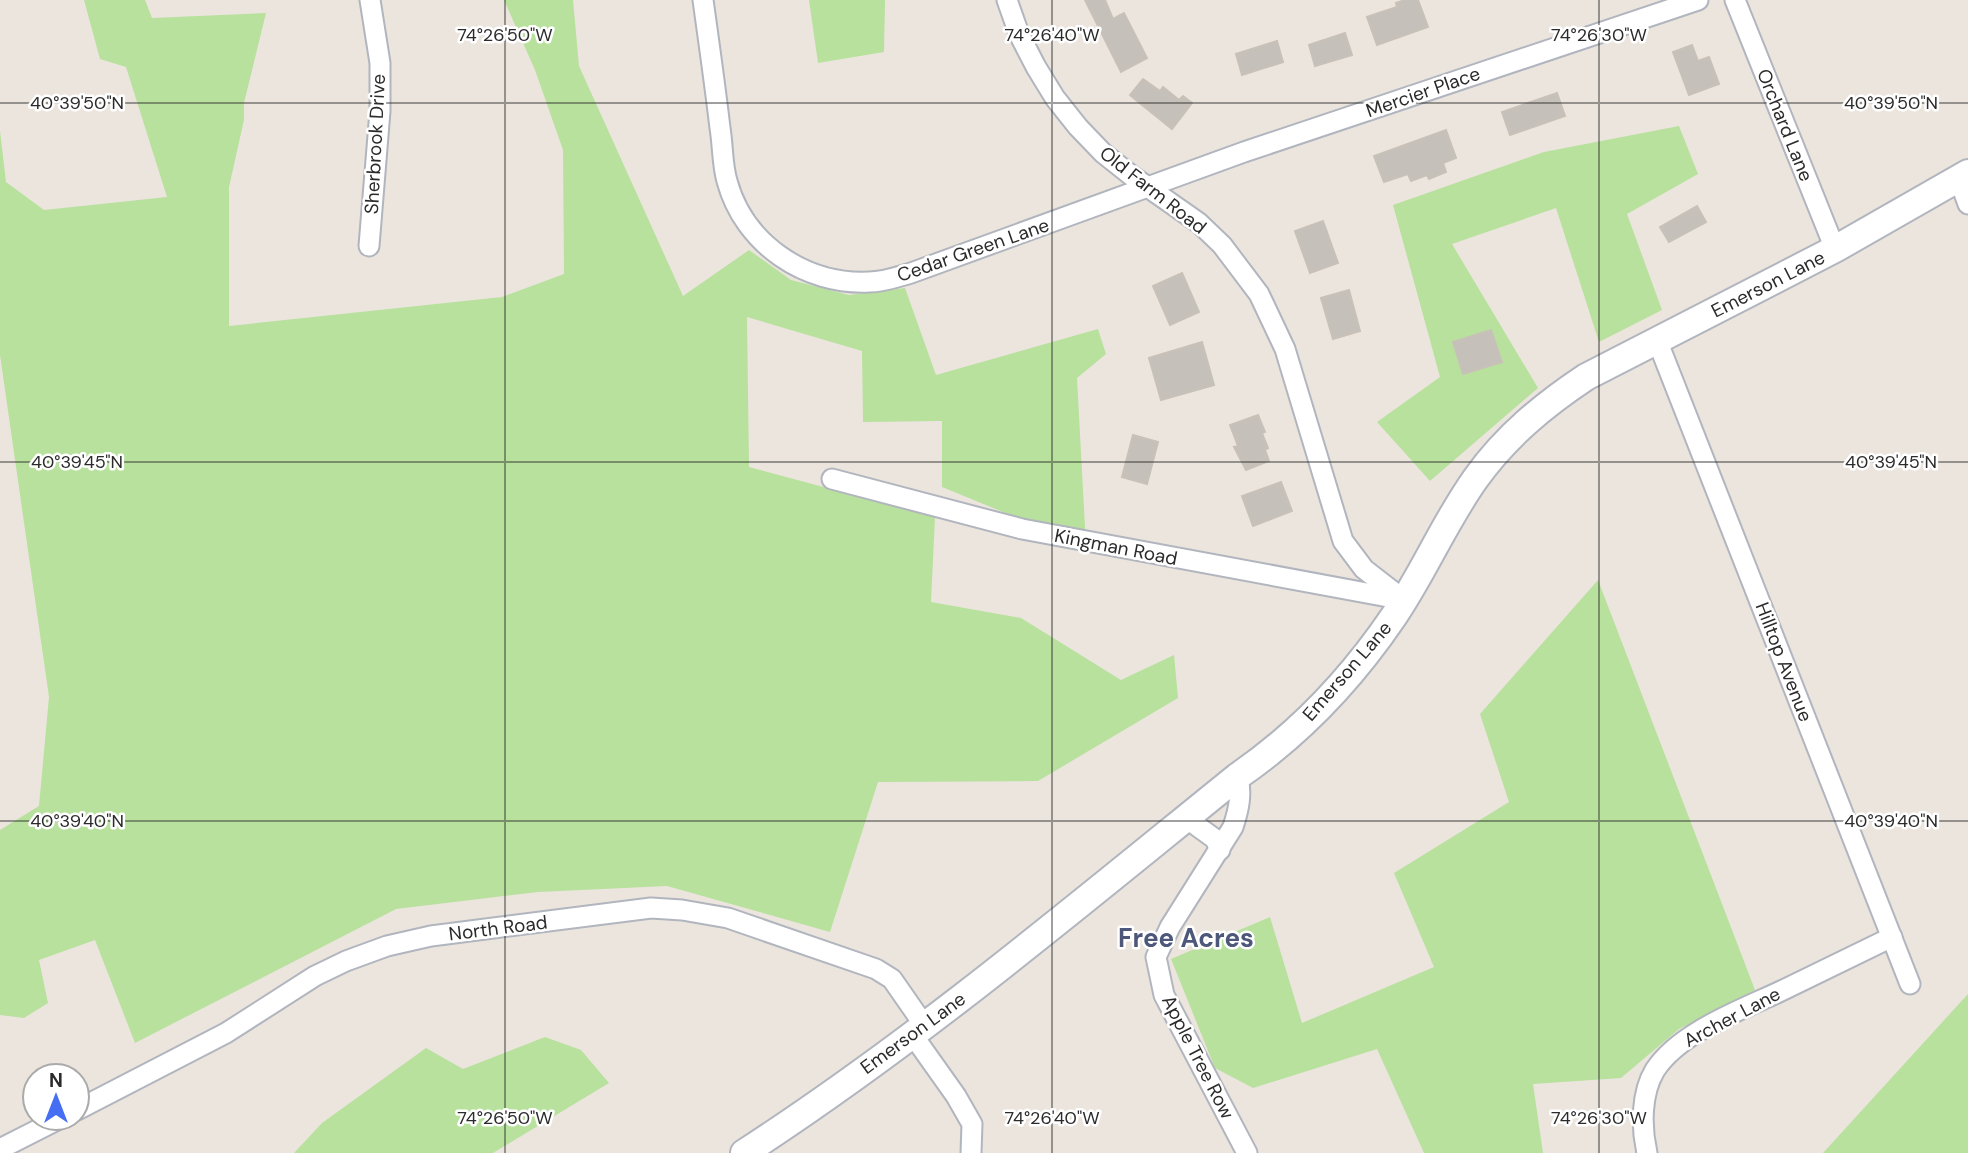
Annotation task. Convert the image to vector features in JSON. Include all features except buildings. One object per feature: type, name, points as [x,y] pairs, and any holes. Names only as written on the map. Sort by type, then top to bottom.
[{"type":"street","name":"Sherbrook Drive","points":[[369,246],[380,111],[380,63],[370,0]]},
{"type":"street","name":"Cedar Green Lane","points":[[703,0],[724,169],[732,197],[746,222],[765,244],[808,272],[843,281],[887,280],[1148,187]]},
{"type":"street","name":"Old Farm Road","points":[[1007,0],[1035,67],[1078,127],[1103,153],[1207,230],[1241,268],[1259,294],[1285,349],[1343,541],[1364,569],[1404,600]]},
{"type":"street","name":"Mercier Place","points":[[1148,187],[1244,152],[1698,0]]},
{"type":"street","name":"Orchard Lane","points":[[1735,0],[1835,249]]},
{"type":"street","name":"Emerson Lane","points":[[744,1153],[793,1121],[977,986],[1263,758],[1305,721],[1353,671],[1395,615],[1460,502],[1500,448],[1555,398],[1586,377],[1835,249],[1963,176]]},
{"type":"street","points":[[1963,176],[1968,204]]},
{"type":"street","name":"Hilltop Avenue","points":[[1657,340],[1910,984]]},
{"type":"street","name":"Kingman Road","points":[[832,479],[1021,529],[1404,600]]},
{"type":"street","name":"Apple Tree Row","points":[[1238,776],[1239,810],[1233,827],[1176,915],[1156,957],[1164,995],[1247,1153]]},
{"type":"street","points":[[1186,818],[1215,839],[1220,850]]},
{"type":"street","name":"North Road","points":[[91,1103],[226,1033],[315,976],[387,946],[431,936],[651,908],[728,918],[876,970],[892,979],[972,1124],[971,1153]]},
{"type":"street","name":"Archer Lane","points":[[1647,1153],[1643,1120],[1646,1092],[1655,1070],[1671,1051],[1710,1024],[1892,937]]},
{"type":"street","points":[[0,1149],[33,1132]]},
{"type":"green space","points":[[84,0],[145,0],[152,18],[266,13],[244,103],[244,120],[229,187],[229,326],[502,297],[564,274],[563,150],[535,70],[504,0],[573,0],[579,66],[683,296],[749,250],[791,280],[849,295],[905,288],[936,375],[1098,329],[1106,354],[1077,378],[1086,546],[942,487],[942,421],[863,422],[862,351],[747,317],[749,467],[935,517],[931,602],[1021,618],[1121,680],[1174,655],[1178,698],[1038,781],[878,782],[830,932],[667,886],[538,892],[396,909],[135,1043],[95,940],[39,960],[48,1003],[24,1018],[0,1015],[0,830],[39,806],[49,697],[0,355],[0,131],[6,182],[44,210],[167,197],[126,67],[100,59]]},
{"type":"green space","points":[[809,0],[885,0],[884,52],[818,63]]},
{"type":"green space","points":[[1679,126],[1698,174],[1627,214],[1662,310],[1599,342],[1556,208],[1452,244],[1538,388],[1430,481],[1377,422],[1440,377],[1393,205],[1544,152]]},
{"type":"green space","points":[[1598,580],[1755,990],[1679,1029],[1621,1078],[1533,1084],[1543,1153],[1424,1153],[1377,1049],[1253,1088],[1215,1068],[1171,959],[1270,917],[1302,1023],[1434,967],[1394,873],[1509,802],[1480,714]]},
{"type":"green space","points":[[1968,994],[1968,1153],[1823,1153]]},
{"type":"green space","points":[[545,1037],[581,1050],[609,1083],[493,1153],[294,1153],[322,1123],[426,1048],[463,1069]]},
{"type":"district","name":"Free Acres","points":[[1186,938]]}]
